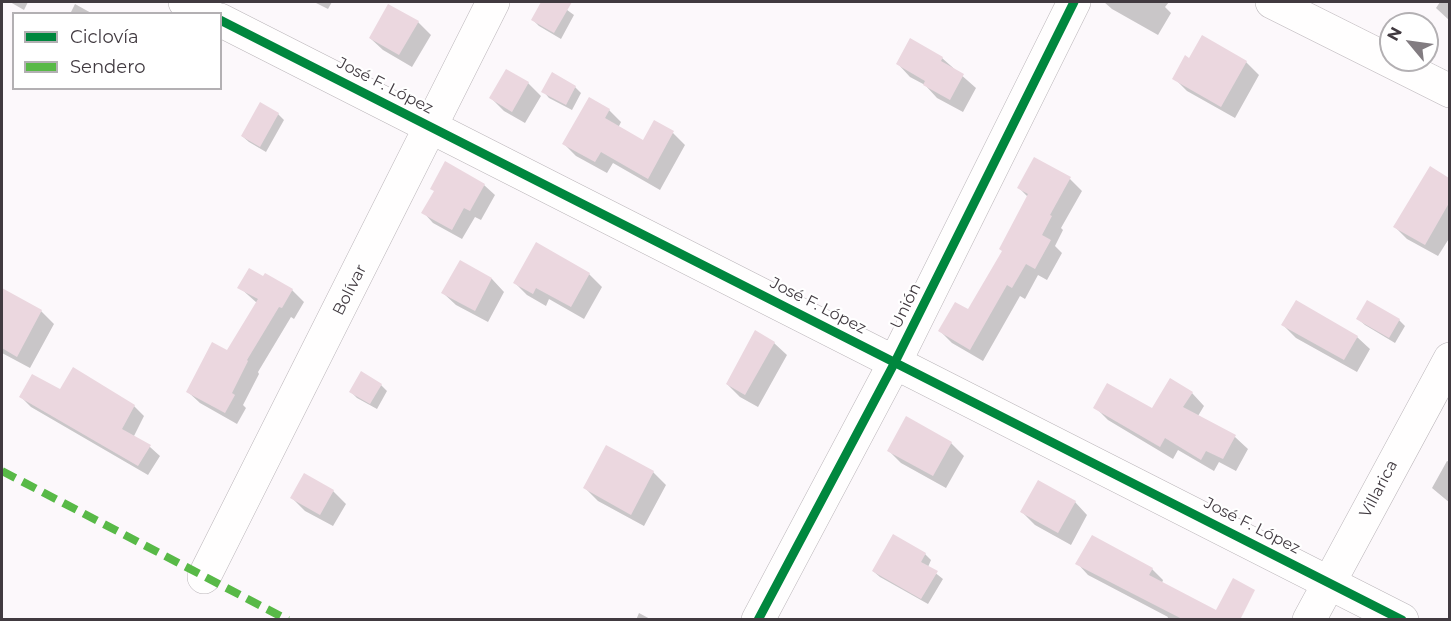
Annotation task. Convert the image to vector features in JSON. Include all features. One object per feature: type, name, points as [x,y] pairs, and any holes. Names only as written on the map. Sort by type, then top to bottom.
[{"type":"street","points":[[185,2],[205,12]]},
{"type":"street","name":"Bolívar","points":[[204,577],[493,2]]},
{"type":"street","name":"Unión","points":[[758,620],[895,362],[1074,2]]},
{"type":"street","points":[[1272,2],[1449,91]]},
{"type":"street","name":"José F. López","points":[[222,21],[1402,620]]},
{"type":"street","name":"Villarica","points":[[1309,620],[1449,359]]},
{"type":"building","points":[[541,2],[572,2],[554,33],[531,20]]},
{"type":"building","points":[[388,4],[419,21],[399,55],[369,38]]},
{"type":"building","points":[[1202,35],[1247,61],[1221,107],[1172,79],[1185,55],[1189,58]]},
{"type":"building","points":[[910,38],[943,57],[941,61],[964,74],[950,100],[923,85],[925,81],[896,64]]},
{"type":"building","points":[[506,69],[529,82],[512,112],[489,98]]},
{"type":"building","points":[[552,72],[576,86],[566,105],[541,92]]},
{"type":"building","points":[[589,97],[610,109],[605,118],[643,140],[654,120],[674,131],[648,179],[601,152],[595,162],[562,144]]},
{"type":"building","points":[[260,102],[279,113],[260,147],[241,136]]},
{"type":"building","points":[[1034,157],[1071,177],[1042,235],[1051,240],[1035,269],[1026,264],[1012,288],[1007,285],[970,350],[938,331],[955,302],[968,309],[1002,251],[999,249],[1028,194],[1017,188]]},
{"type":"building","points":[[445,161],[485,184],[470,211],[464,208],[452,230],[421,213],[434,191],[430,189]]},
{"type":"building","points":[[1430,166],[1449,178],[1449,203],[1425,245],[1393,227]]},
{"type":"building","points":[[536,242],[590,273],[571,307],[536,288],[533,294],[513,283]]},
{"type":"building","points":[[460,260],[492,278],[475,311],[441,293]]},
{"type":"building","points":[[249,268],[263,276],[265,273],[293,289],[282,308],[279,307],[247,360],[232,393],[235,395],[225,413],[186,392],[212,342],[227,350],[258,299],[237,288]]},
{"type":"building","points":[[2,288],[42,310],[17,357],[2,348]]},
{"type":"building","points":[[1296,300],[1358,336],[1344,360],[1281,325]]},
{"type":"building","points":[[1367,300],[1400,319],[1389,338],[1356,319]]},
{"type":"building","points":[[755,330],[775,342],[745,395],[726,384]]},
{"type":"building","points":[[73,367],[135,405],[122,429],[151,445],[138,466],[19,397],[32,374],[60,389]]},
{"type":"building","points":[[361,371],[382,384],[370,404],[349,392]]},
{"type":"building","points":[[1170,378],[1193,392],[1183,407],[1236,435],[1223,459],[1206,451],[1201,460],[1165,438],[1160,447],[1093,408],[1107,383],[1152,408]]},
{"type":"building","points":[[906,416],[952,442],[933,476],[887,451]]},
{"type":"building","points":[[606,445],[654,471],[631,515],[583,488]]},
{"type":"building","points":[[304,473],[334,490],[320,515],[290,498]]},
{"type":"building","points":[[1038,480],[1076,501],[1058,533],[1020,512]]},
{"type":"building","points":[[893,534],[926,553],[921,562],[938,571],[921,599],[872,571]]},
{"type":"building","points":[[1092,535],[1153,568],[1149,575],[1216,610],[1233,578],[1255,590],[1240,620],[1184,620],[1075,564]]},
{"type":"marked path","points":[[2,471],[288,620]]},
{"type":"cycle path","points":[[758,620],[895,362],[1074,2]]},
{"type":"cycle path","points":[[222,21],[1402,620]]}]
